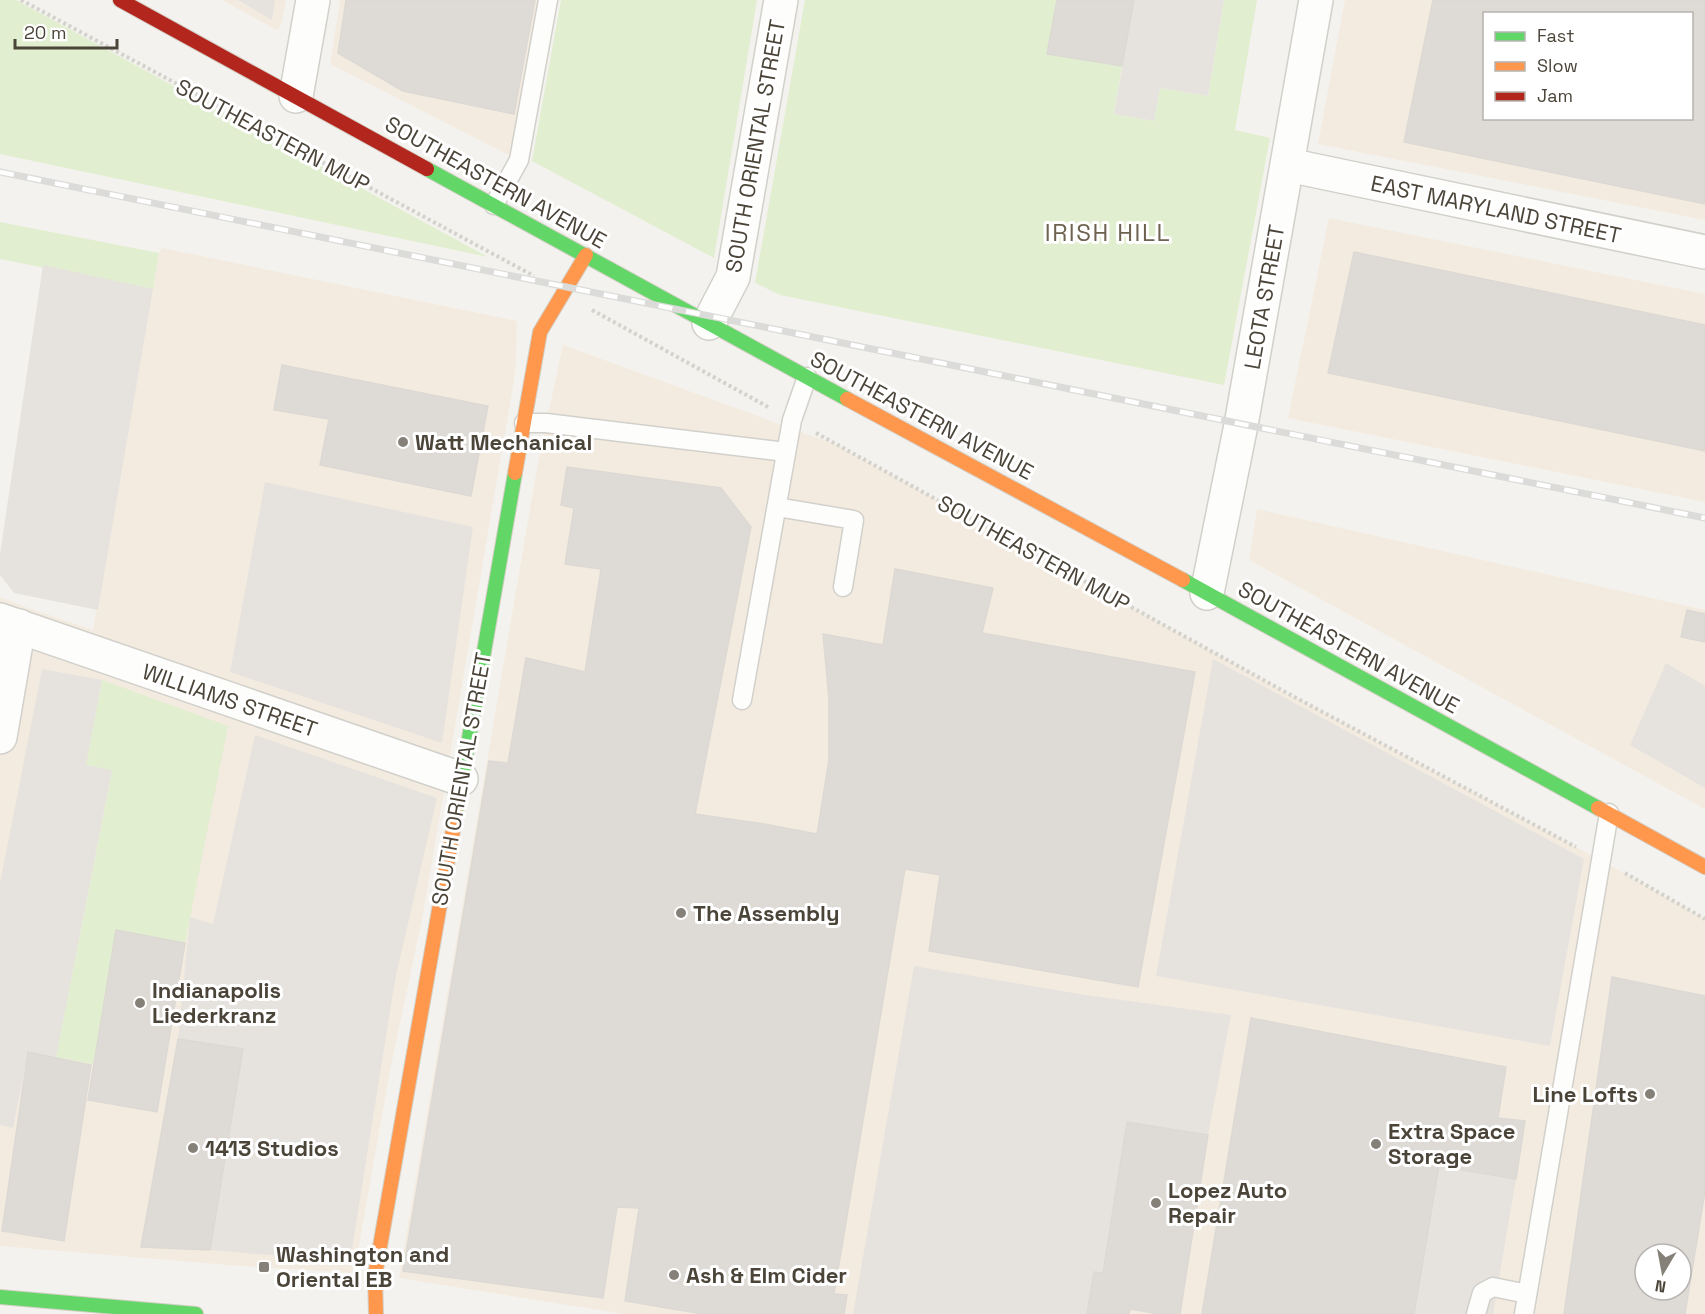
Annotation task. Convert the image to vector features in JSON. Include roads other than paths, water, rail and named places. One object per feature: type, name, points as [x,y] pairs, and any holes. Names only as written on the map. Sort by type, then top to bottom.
[{"type":"main road","name":"SOUTHEASTERN AVENUE","points":[[120,0],[1705,867]]},
{"type":"main road","name":"SOUTH ORIENTAL STREET","points":[[376,1314],[375,1275],[540,332],[586,255]]},
{"type":"main road","points":[[0,1297],[196,1314]]},
{"type":"street","points":[[296,96],[313,0]]},
{"type":"street","name":"SOUTH ORIENTAL STREET","points":[[709,323],[733,277],[781,0]]},
{"type":"street","name":"LEOTA STREET","points":[[1207,593],[1241,424],[1316,0]]},
{"type":"street","name":"EAST MARYLAND STREET","points":[[1288,165],[1705,252]]},
{"type":"street","points":[[0,737],[9,623]]},
{"type":"street","name":"WILLIAMS STREET","points":[[9,623],[461,779]]},
{"type":"lane","points":[[494,205],[519,160],[548,0]]},
{"type":"lane","points":[[742,700],[792,420],[807,377]]},
{"type":"lane","points":[[525,423],[546,423],[786,452]]},
{"type":"lane","points":[[777,507],[854,520],[843,587]]},
{"type":"lane","points":[[1524,1314],[1607,863],[1609,813]]},
{"type":"lane","points":[[1476,1314],[1482,1293],[1493,1287],[1527,1294]]},
{"type":"railway","points":[[0,172],[1705,518]]},
{"type":"place","name":"Watt Mechanical","points":[[403,442]]},
{"type":"place","name":"The Assembly","points":[[681,913]]},
{"type":"place","name":"Indianapolis Liederkranz","points":[[140,1003]]},
{"type":"place","name":"Line Lofts","points":[[1650,1094]]},
{"type":"place","name":"Extra Space Storage","points":[[1376,1144]]},
{"type":"place","name":"1413 Studios","points":[[193,1148]]},
{"type":"place","name":"Lopez Auto Repair","points":[[1156,1203]]},
{"type":"place","name":"Washington and Oriental EB","points":[[264,1267]]},
{"type":"place","name":"Ash & Elm Cider","points":[[674,1275]]},
{"type":"district","name":"IRISH HILL","points":[[1108,232]]}]
